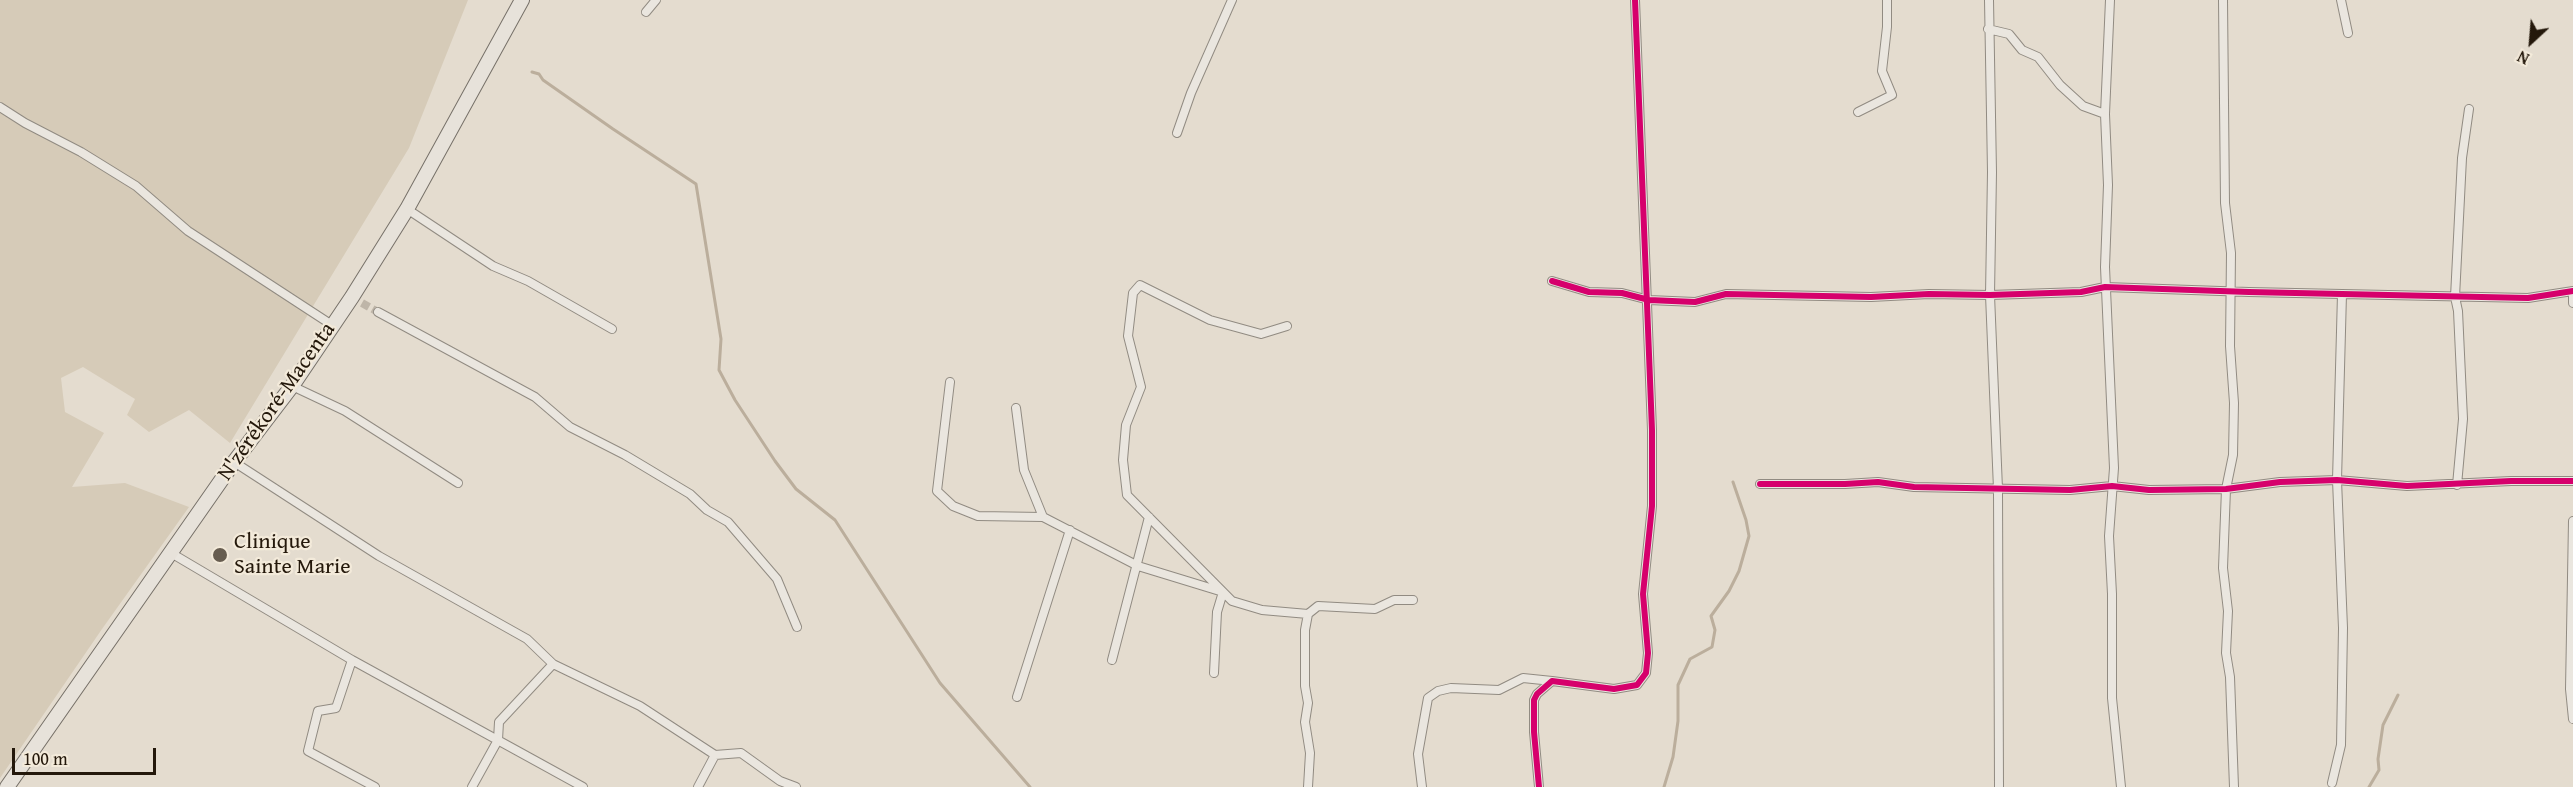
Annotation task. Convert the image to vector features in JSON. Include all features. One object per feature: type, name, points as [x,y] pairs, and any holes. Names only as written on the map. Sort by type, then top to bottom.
[{"type":"highway","name":"N'zérékoré-Macenta","points":[[7,787],[234,462],[292,386],[332,325],[357,300],[522,0]]},
{"type":"street","points":[[646,12],[656,0]]},
{"type":"street","points":[[1177,133],[1191,93],[1232,0]]},
{"type":"street","points":[[1422,787],[1418,754],[1428,698],[1438,691],[1450,688],[1499,690],[1523,678],[1614,689],[1636,685],[1646,673],[1648,653],[1643,594],[1652,495],[1649,300],[1641,182],[1635,0]]},
{"type":"street","points":[[1858,112],[1892,95],[1882,71],[1887,27],[1887,0]]},
{"type":"street","points":[[1989,0],[1992,172],[1990,295],[1998,489],[1999,787]]},
{"type":"street","points":[[2110,0],[2105,114],[2108,156],[2106,287],[2114,468],[2109,536],[2112,594],[2112,698],[2121,787]]},
{"type":"street","points":[[2223,0],[2225,203],[2231,253],[2230,346],[2234,403],[2233,455],[2226,489],[2223,568],[2228,611],[2226,653],[2230,688],[2234,787]]},
{"type":"street","points":[[2341,0],[2348,33]]},
{"type":"street","points":[[1988,29],[2009,34],[2022,50],[2038,57],[2060,85],[2084,106],[2105,114]]},
{"type":"street","points":[[0,107],[136,186],[188,231],[332,325]]},
{"type":"street","points":[[2457,485],[2463,419],[2456,297],[2462,158],[2469,109]]},
{"type":"street","points":[[406,208],[493,266],[528,281],[612,329]]},
{"type":"street","points":[[1552,280],[1589,292],[1622,293],[1649,300],[1695,302],[1736,294],[1799,297],[1990,295],[2081,292],[2106,287],[2528,298],[2573,291],[2573,303]]},
{"type":"street","points":[[1287,326],[1261,334],[1210,320],[1140,285],[1133,293],[1128,336],[1141,387],[1126,425],[1123,460],[1127,495],[1232,601],[1262,610],[1308,614]]},
{"type":"street","points":[[2332,783],[2341,745],[2342,701],[2343,628],[2337,480],[2342,294]]},
{"type":"street","points":[[378,312],[535,397],[570,427],[625,455],[690,495],[707,510],[728,522],[777,579],[797,627]]},
{"type":"street","points":[[950,382],[937,491],[953,506],[978,516],[1043,517],[1138,566],[1223,592]]},
{"type":"street","points":[[292,386],[345,411],[458,483]]},
{"type":"street","points":[[1016,408],[1024,470],[1043,517]]},
{"type":"street","points":[[234,462],[379,556],[527,639],[553,664],[640,706],[715,755],[741,753],[780,781],[795,787]]},
{"type":"street","points":[[1760,484],[1878,482],[1914,487],[2070,490],[2112,486],[2149,490],[2226,489],[2280,482],[2337,480],[2407,486],[2511,481],[2573,481]]},
{"type":"street","points":[[1112,660],[1149,517]]},
{"type":"street","points":[[2573,521],[2570,689],[2573,719]]},
{"type":"street","points":[[1017,697],[1070,530]]},
{"type":"street","points":[[171,553],[352,660],[583,787]]},
{"type":"street","points":[[1214,674],[1217,612],[1223,592]]},
{"type":"street","points":[[1308,787],[1310,753],[1305,722],[1308,703],[1305,686],[1305,630],[1308,614],[1318,606],[1375,609],[1394,600],[1413,600]]},
{"type":"street","points":[[352,660],[336,708],[318,711],[308,751],[375,787]]},
{"type":"street","points":[[472,787],[498,740],[499,722],[553,664]]},
{"type":"street","points":[[1539,787],[1534,732],[1534,700],[1552,681]]},
{"type":"street","points":[[698,787],[715,755]]},
{"type":"shaded area","points":[[0,0],[468,0],[409,148],[230,443],[189,410],[149,432],[127,415],[135,399],[83,367],[61,378],[65,412],[104,433],[72,487],[125,483],[189,507],[0,778]]},
{"type":"waterway","points":[[532,72],[539,74],[543,80],[696,184],[721,339],[719,370],[735,400],[796,489],[835,520],[940,683],[1030,787]]},
{"type":"waterway","points":[[1664,787],[1673,757],[1678,721],[1678,685],[1690,659],[1712,647],[1715,630],[1711,616],[1729,591],[1739,571],[1749,536],[1733,482]]},
{"type":"waterway","points":[[2369,787],[2379,770],[2378,759],[2383,725],[2398,695]]},
{"type":"tunnel","points":[[362,303],[378,312]]},
{"type":"cycle path","points":[[1539,787],[1534,732],[1534,700],[1537,694],[1552,681],[1614,689],[1637,685],[1646,673],[1648,653],[1643,594],[1652,506],[1652,430],[1635,0]]},
{"type":"cycle path","points":[[1552,281],[1589,292],[1622,293],[1649,300],[1695,302],[1726,294],[1871,297],[1929,294],[1990,295],[2081,292],[2105,287],[2528,298],[2573,291]]},
{"type":"cycle path","points":[[1760,484],[1878,482],[1914,487],[2070,490],[2112,486],[2149,490],[2226,489],[2280,482],[2337,480],[2407,486],[2511,481],[2573,481]]},
{"type":"place","name":"Clinique Sainte Marie","points":[[220,555]]}]
